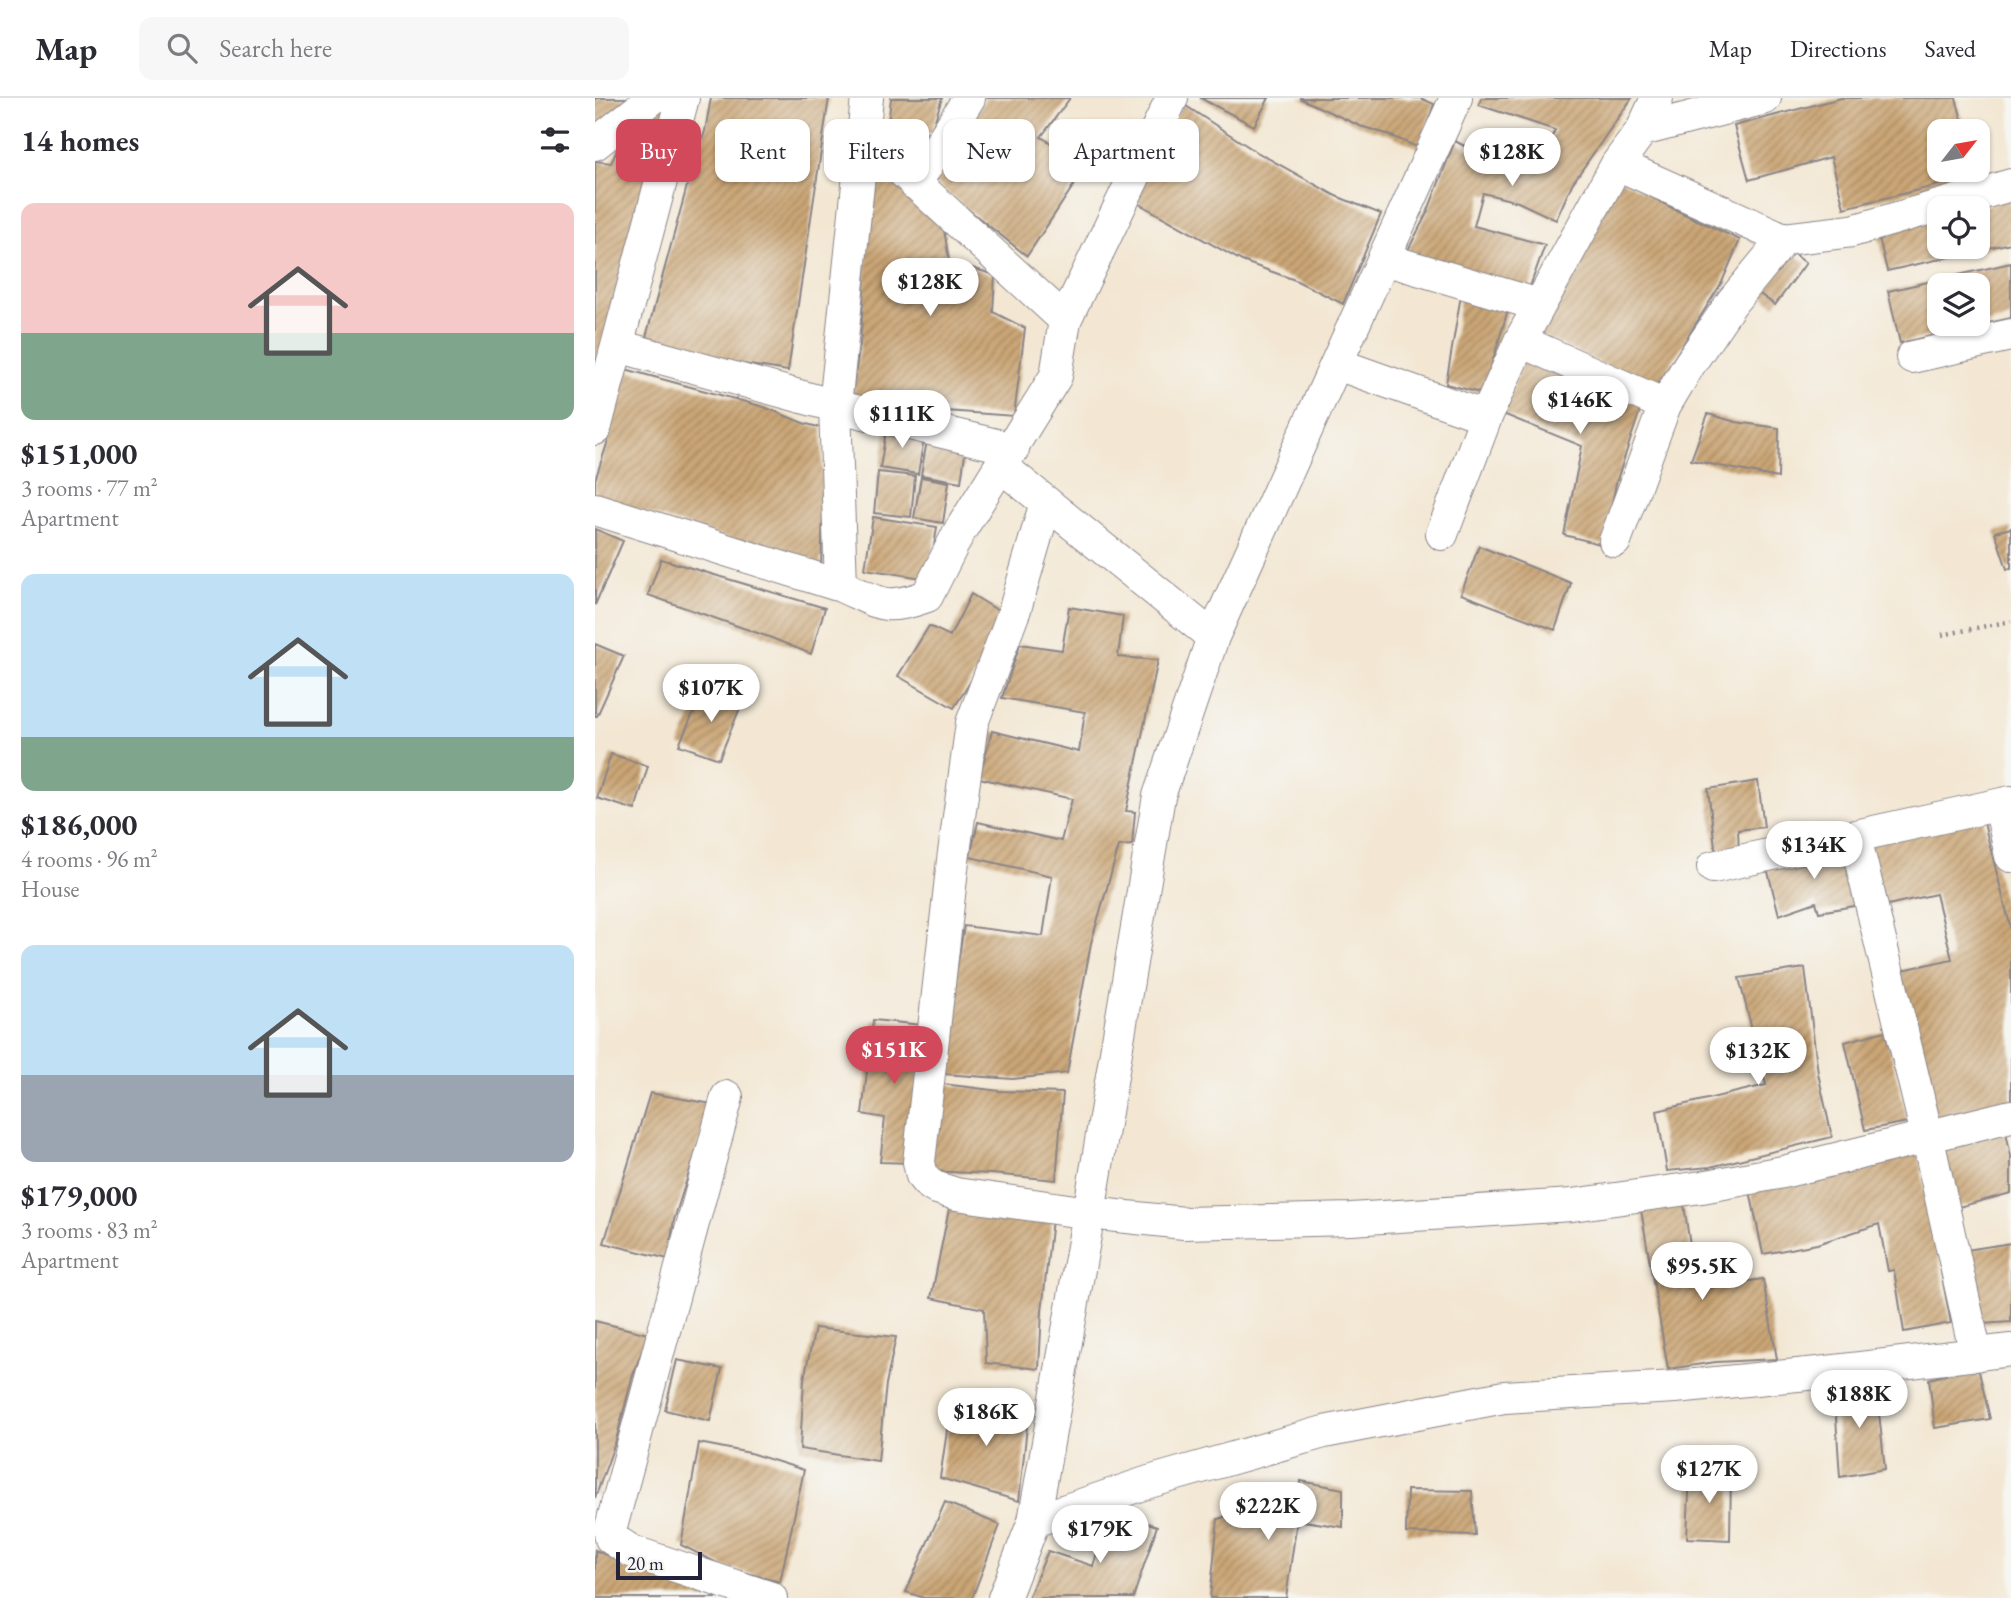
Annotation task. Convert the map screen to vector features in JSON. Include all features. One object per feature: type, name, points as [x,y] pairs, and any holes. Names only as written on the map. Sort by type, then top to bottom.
[{"type":"street","points":[[595,144],[653,98]]},
{"type":"street","points":[[595,429],[683,98]]},
{"type":"street","points":[[865,119],[867,98]]},
{"type":"street","points":[[969,98],[915,184],[1065,320]]},
{"type":"street","points":[[595,509],[841,586],[884,605],[897,606],[927,596],[958,534],[1056,376],[1065,320],[1173,98]]},
{"type":"street","points":[[1442,534],[1486,417],[1520,341],[1617,164],[1642,130],[1657,98]]},
{"type":"street","points":[[1642,130],[1765,98]]},
{"type":"street","points":[[1004,1598],[1034,1521],[1159,796],[1213,637],[1338,364],[1451,100]]},
{"type":"street","points":[[1617,164],[1784,239],[1852,231],[2011,185]]},
{"type":"street","points":[[841,586],[835,406],[858,182]]},
{"type":"street","points":[[1615,541],[1665,405],[1733,302],[1784,239]]},
{"type":"street","points":[[1384,259],[1539,305]]},
{"type":"street","points":[[1912,357],[2011,335]]},
{"type":"street","points":[[1520,341],[1665,405]]},
{"type":"street","points":[[618,346],[1007,457],[1046,502],[1213,637]]},
{"type":"street","points":[[1338,364],[1486,417]]},
{"type":"street","points":[[1046,502],[1015,609],[972,723],[953,860],[920,1169],[927,1182],[934,1187],[956,1194],[1184,1223],[1351,1219],[1572,1205],[1702,1187],[1783,1172],[2011,1116]]},
{"type":"street","points":[[1713,867],[2005,803],[2011,856]]},
{"type":"street","points":[[1855,837],[1927,1135],[1976,1355]]},
{"type":"street","points":[[727,1097],[610,1531],[611,1538],[631,1551],[731,1591],[771,1598]]},
{"type":"street","points":[[1034,1521],[1149,1482],[1324,1432],[1504,1397],[1675,1387],[2011,1350]]},
{"type":"path","points":[[1942,635],[2011,621]]},
{"type":"building","points":[[595,98],[629,98],[595,130]]},
{"type":"building","points":[[711,98],[829,98],[788,371],[725,361],[646,337],[688,182],[701,182],[701,143]]},
{"type":"building","points":[[891,98],[942,98],[931,133],[929,119],[889,119]]},
{"type":"building","points":[[985,98],[1070,98],[1054,119],[1049,119],[1049,126],[1041,137],[1049,142],[1049,182],[1076,182],[1027,256],[931,180],[943,162],[943,182],[1035,182],[1035,119],[971,119]]},
{"type":"building","points":[[1200,98],[1269,98],[1254,126]]},
{"type":"building","points":[[1299,98],[1420,98],[1434,104],[1419,148],[1360,126]]},
{"type":"building","points":[[1481,98],[1632,98],[1572,184],[1556,220],[1518,202],[1483,193],[1474,226],[1545,245],[1528,292],[1407,252],[1427,213],[1455,141],[1491,160],[1536,169],[1555,130],[1479,105]]},
{"type":"building","points":[[1841,98],[1956,98],[1962,119],[1927,119],[1927,182],[1951,182],[1844,208],[1831,157],[1749,180],[1734,126]]},
{"type":"building","points":[[656,99],[674,106],[670,119],[636,119]]},
{"type":"building","points":[[1183,104],[1255,151],[1336,196],[1381,214],[1343,304],[1295,280],[1242,261],[1129,198],[1138,182],[1199,182],[1199,119],[1174,119]]},
{"type":"building","points":[[616,152],[616,182],[652,182],[595,377],[595,161],[611,163]]},
{"type":"building","points":[[1614,176],[1674,209],[1740,240],[1722,282],[1655,389],[1538,334]]},
{"type":"building","points":[[874,182],[900,182],[904,183],[944,229],[949,261],[995,275],[993,312],[1025,328],[1014,416],[946,411],[852,395],[860,345]]},
{"type":"building","points":[[2011,198],[2011,243],[1990,248],[1990,204]]},
{"type":"building","points":[[1927,218],[1927,259],[1940,259],[1887,271],[1877,229]]},
{"type":"building","points":[[1784,247],[1806,263],[1775,305],[1753,289]]},
{"type":"building","points":[[2011,263],[2011,318],[1990,323],[1990,273],[1967,273]]},
{"type":"building","points":[[1927,282],[1927,336],[1931,336],[1900,343],[1888,291]]},
{"type":"building","points":[[1461,295],[1508,310],[1487,380],[1480,393],[1446,384]]},
{"type":"building","points":[[1525,356],[1643,401],[1616,483],[1604,545],[1564,535],[1582,446],[1503,414]]},
{"type":"building","points":[[625,369],[764,407],[822,428],[821,567],[595,497],[595,480],[610,435]]},
{"type":"building","points":[[1708,414],[1736,422],[1779,428],[1778,478],[1691,460]]},
{"type":"building","points":[[887,425],[925,432],[918,474],[880,468]]},
{"type":"building","points":[[928,434],[967,440],[961,482],[921,475]]},
{"type":"building","points":[[878,472],[915,476],[911,517],[874,513]]},
{"type":"building","points":[[921,477],[949,482],[943,523],[914,518]]},
{"type":"building","points":[[873,517],[937,527],[929,579],[865,569]]},
{"type":"building","points":[[2011,528],[2011,568],[2007,569],[1995,532]]},
{"type":"building","points":[[595,529],[623,541],[595,605]]},
{"type":"building","points":[[1479,546],[1571,583],[1555,630],[1461,594]]},
{"type":"building","points":[[661,559],[825,608],[811,654],[648,595]]},
{"type":"building","points":[[971,594],[1007,616],[987,655],[954,708],[898,676],[929,626],[950,636]]},
{"type":"building","points":[[1069,607],[1123,616],[1118,657],[1158,660],[1126,811],[1135,812],[1132,845],[1119,846],[1091,943],[1067,1073],[1013,1079],[944,1074],[947,1029],[964,926],[1043,936],[1052,876],[970,857],[978,822],[1061,841],[1072,799],[979,778],[992,731],[1079,752],[1085,712],[1002,698],[1020,644],[1062,650]]},
{"type":"building","points":[[595,644],[624,656],[597,716],[595,716]]},
{"type":"building","points":[[705,687],[742,703],[719,759],[679,745]]},
{"type":"building","points":[[611,754],[648,766],[635,810],[597,798]]},
{"type":"building","points":[[1758,781],[1764,827],[1738,830],[1739,854],[1716,855],[1708,789]]},
{"type":"building","points":[[1983,819],[2011,929],[2011,1102],[1930,1122],[1898,971],[1952,959],[1936,894],[1879,907],[1867,843]]},
{"type":"building","points":[[1844,845],[1860,905],[1819,912],[1816,902],[1779,915],[1766,864]]},
{"type":"building","points":[[1805,968],[1818,1073],[1832,1137],[1710,1167],[1667,1171],[1657,1111],[1766,1085],[1739,978]]},
{"type":"building","points":[[873,1020],[922,1025],[912,1163],[880,1162],[885,1118],[862,1114]]},
{"type":"building","points":[[1885,1031],[1908,1122],[1865,1130],[1845,1042]]},
{"type":"building","points":[[943,1084],[1000,1091],[1063,1093],[1056,1180],[928,1171]]},
{"type":"building","points":[[650,1093],[712,1104],[674,1220],[668,1259],[604,1243]]},
{"type":"building","points":[[2005,1127],[2011,1156],[2011,1193],[1955,1208],[1940,1141]]},
{"type":"building","points":[[1917,1148],[1951,1323],[1904,1332],[1894,1270],[1888,1271],[1879,1224],[1817,1244],[1763,1254],[1750,1191]]},
{"type":"building","points":[[951,1199],[1052,1219],[1039,1369],[986,1363],[984,1309],[931,1298]]},
{"type":"building","points":[[1684,1205],[1693,1266],[1701,1289],[1763,1279],[1777,1359],[1716,1362],[1668,1369],[1641,1210]]},
{"type":"building","points":[[2011,1243],[2011,1322],[1981,1324],[1966,1250]]},
{"type":"building","points":[[595,1321],[648,1334],[632,1378],[616,1440],[595,1498]]},
{"type":"building","points":[[815,1328],[896,1337],[886,1384],[878,1461],[800,1449],[804,1379]]},
{"type":"building","points":[[677,1360],[722,1369],[710,1421],[665,1410]]},
{"type":"building","points":[[1978,1367],[1990,1419],[1935,1428],[1929,1379]]},
{"type":"building","points":[[1876,1385],[1885,1469],[1840,1477],[1834,1388]]},
{"type":"building","points":[[951,1404],[1029,1408],[1019,1501],[940,1478]]},
{"type":"building","points":[[699,1443],[750,1453],[804,1470],[780,1582],[725,1567],[681,1545]]},
{"type":"building","points":[[1690,1470],[1731,1472],[1730,1540],[1687,1538]]},
{"type":"building","points":[[1301,1481],[1343,1489],[1343,1527],[1297,1520],[1286,1598],[1210,1598],[1218,1519],[1300,1492]]},
{"type":"building","points":[[1407,1490],[1472,1491],[1475,1535],[1406,1533]]},
{"type":"building","points":[[945,1502],[1000,1525],[972,1598],[924,1598],[906,1592]]},
{"type":"building","points":[[1111,1511],[1157,1526],[1133,1598],[1028,1598],[1048,1551],[1093,1566]]},
{"type":"building","points":[[595,1550],[625,1563],[718,1589],[716,1598],[595,1598]]}]
